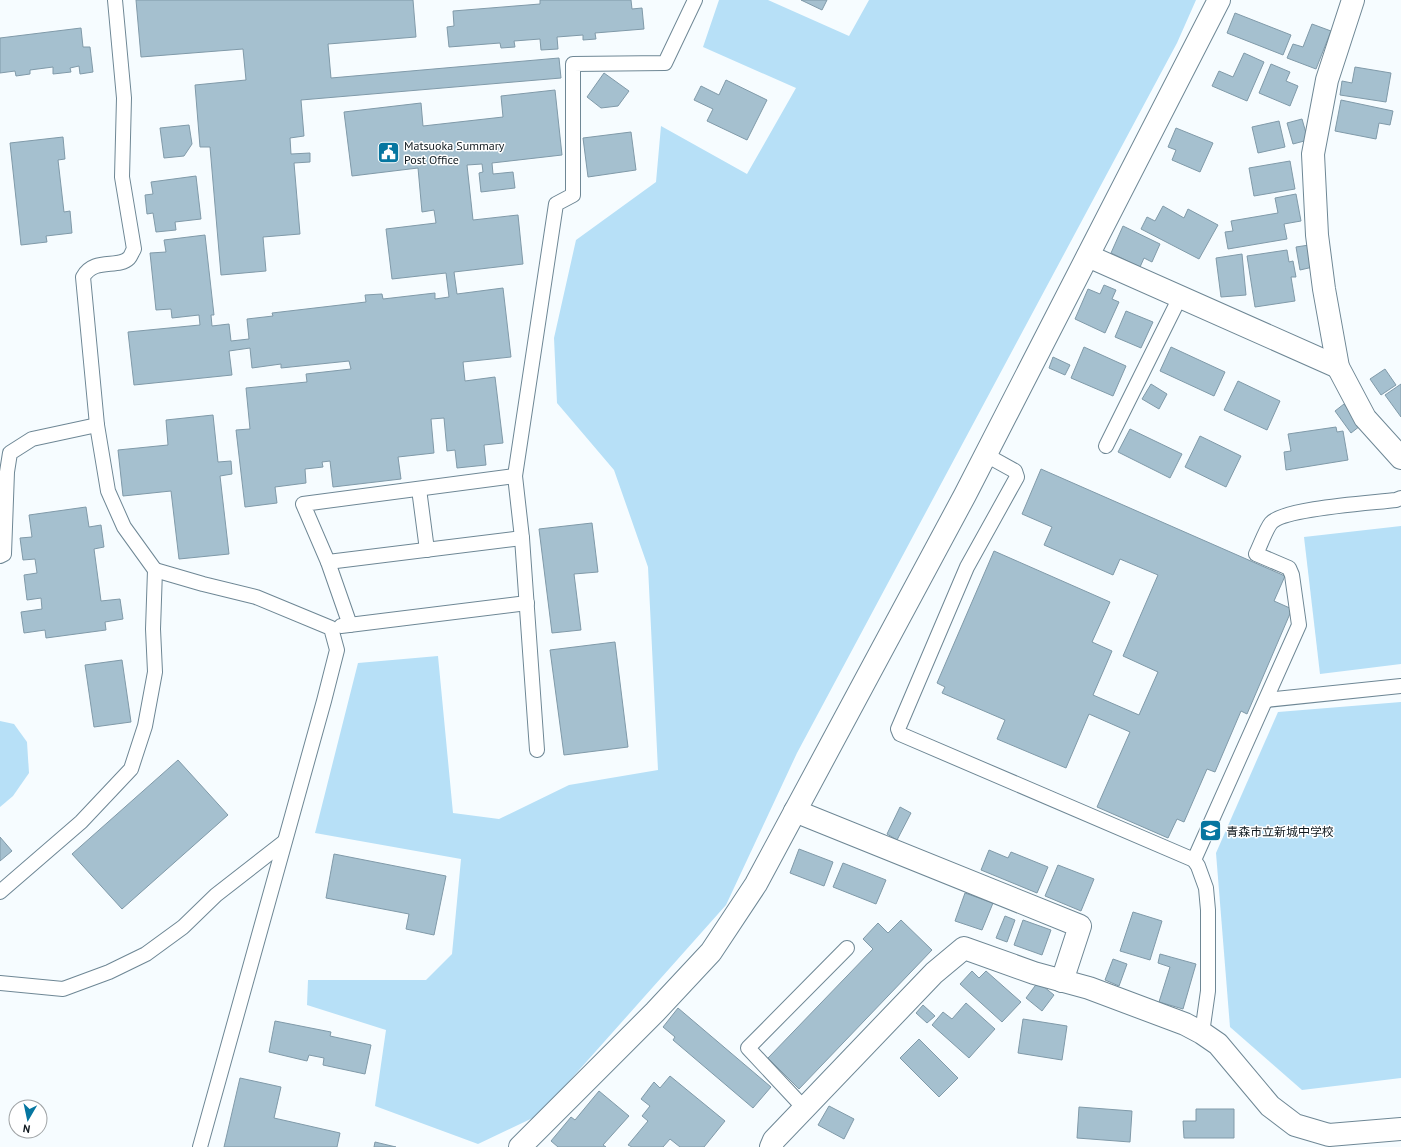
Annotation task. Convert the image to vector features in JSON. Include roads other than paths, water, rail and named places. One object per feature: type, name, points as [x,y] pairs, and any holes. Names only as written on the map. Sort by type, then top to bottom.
[{"type":"street","points":[[520,1147],[655,1012],[711,952],[756,884],[986,455],[1219,0]]},
{"type":"street","points":[[1353,0],[1327,80],[1313,154],[1317,235],[1324,289],[1338,367],[1365,418],[1401,458]]},
{"type":"street","points":[[1088,256],[1338,367]]},
{"type":"street","points":[[795,811],[1080,926],[1062,981]]},
{"type":"street","points":[[771,1147],[774,1140],[934,973],[964,948],[1034,973],[1089,988],[1185,1024],[1202,1032],[1218,1044],[1270,1106],[1295,1125],[1330,1135],[1401,1129]]},
{"type":"lane","points":[[0,892],[81,822],[131,769],[146,726],[155,672],[153,629],[155,570],[124,527],[108,491],[97,425],[83,277],[86,271],[94,266],[123,261],[129,258],[134,249],[122,177],[124,98],[115,0]]},
{"type":"lane","points":[[537,750],[522,538],[515,476],[556,204],[573,195],[573,64],[665,63],[696,0]]},
{"type":"lane","points":[[1106,446],[1180,297]]},
{"type":"lane","points":[[0,556],[4,554],[7,472],[10,453],[32,439],[97,425]]},
{"type":"lane","points":[[986,455],[1015,471],[1017,478],[967,567],[898,729],[900,734],[1194,860],[1198,866],[1206,888],[1208,910],[1208,991],[1202,1032]]},
{"type":"lane","points":[[350,625],[328,562],[303,504],[515,476]]},
{"type":"lane","points":[[419,489],[427,550]]},
{"type":"lane","points":[[1194,860],[1299,625],[1292,575],[1289,568],[1256,554],[1271,522],[1301,511],[1396,500],[1401,498]]},
{"type":"lane","points":[[328,562],[522,538]]},
{"type":"lane","points":[[155,570],[203,584],[256,596],[331,628],[527,603]]},
{"type":"lane","points":[[200,1147],[337,650],[331,628]]},
{"type":"lane","points":[[1266,700],[1401,686]]},
{"type":"lane","points":[[0,983],[63,989],[109,972],[146,954],[183,927],[216,895],[284,842]]},
{"type":"lane","points":[[804,1108],[748,1048],[847,948]]},
{"type":"place","name":"Matsuoka Summary Post Office","points":[[388,152]]},
{"type":"place","name":"青森市立新城中学校","points":[[1211,831]]}]
